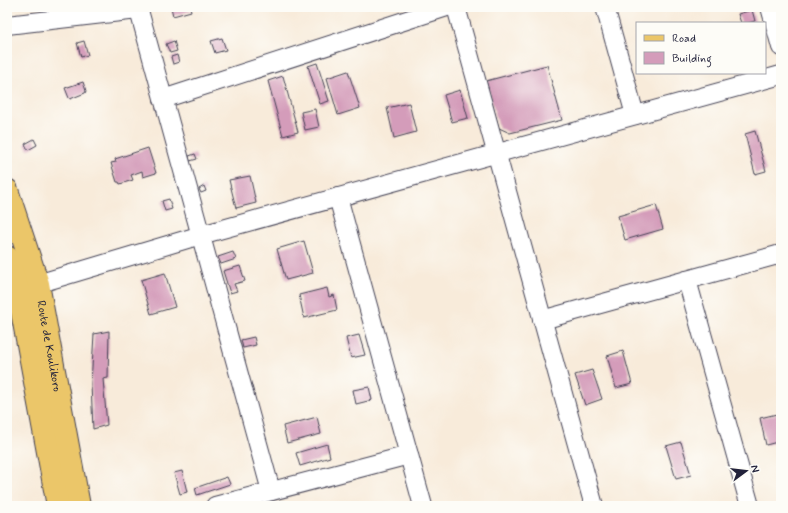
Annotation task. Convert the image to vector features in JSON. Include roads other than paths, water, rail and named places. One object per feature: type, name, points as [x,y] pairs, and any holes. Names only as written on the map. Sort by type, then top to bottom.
[{"type":"main road","name":"Route de Koulikoro","points":[[7,190],[55,505]]},
{"type":"main road","name":"Route de Koulikoro","points":[[7,257],[21,289],[79,506]]},
{"type":"street","points":[[163,99],[447,7]]},
{"type":"street","points":[[456,7],[594,506]]},
{"type":"street","points":[[605,7],[635,115]]},
{"type":"street","points":[[770,7],[781,47]]},
{"type":"street","points":[[7,26],[138,9],[271,491]]},
{"type":"street","points":[[21,289],[201,235],[781,75]]},
{"type":"street","points":[[338,197],[423,506]]},
{"type":"street","points":[[542,320],[781,254]]},
{"type":"street","points":[[687,280],[750,506]]},
{"type":"street","points":[[215,506],[409,455]]}]
